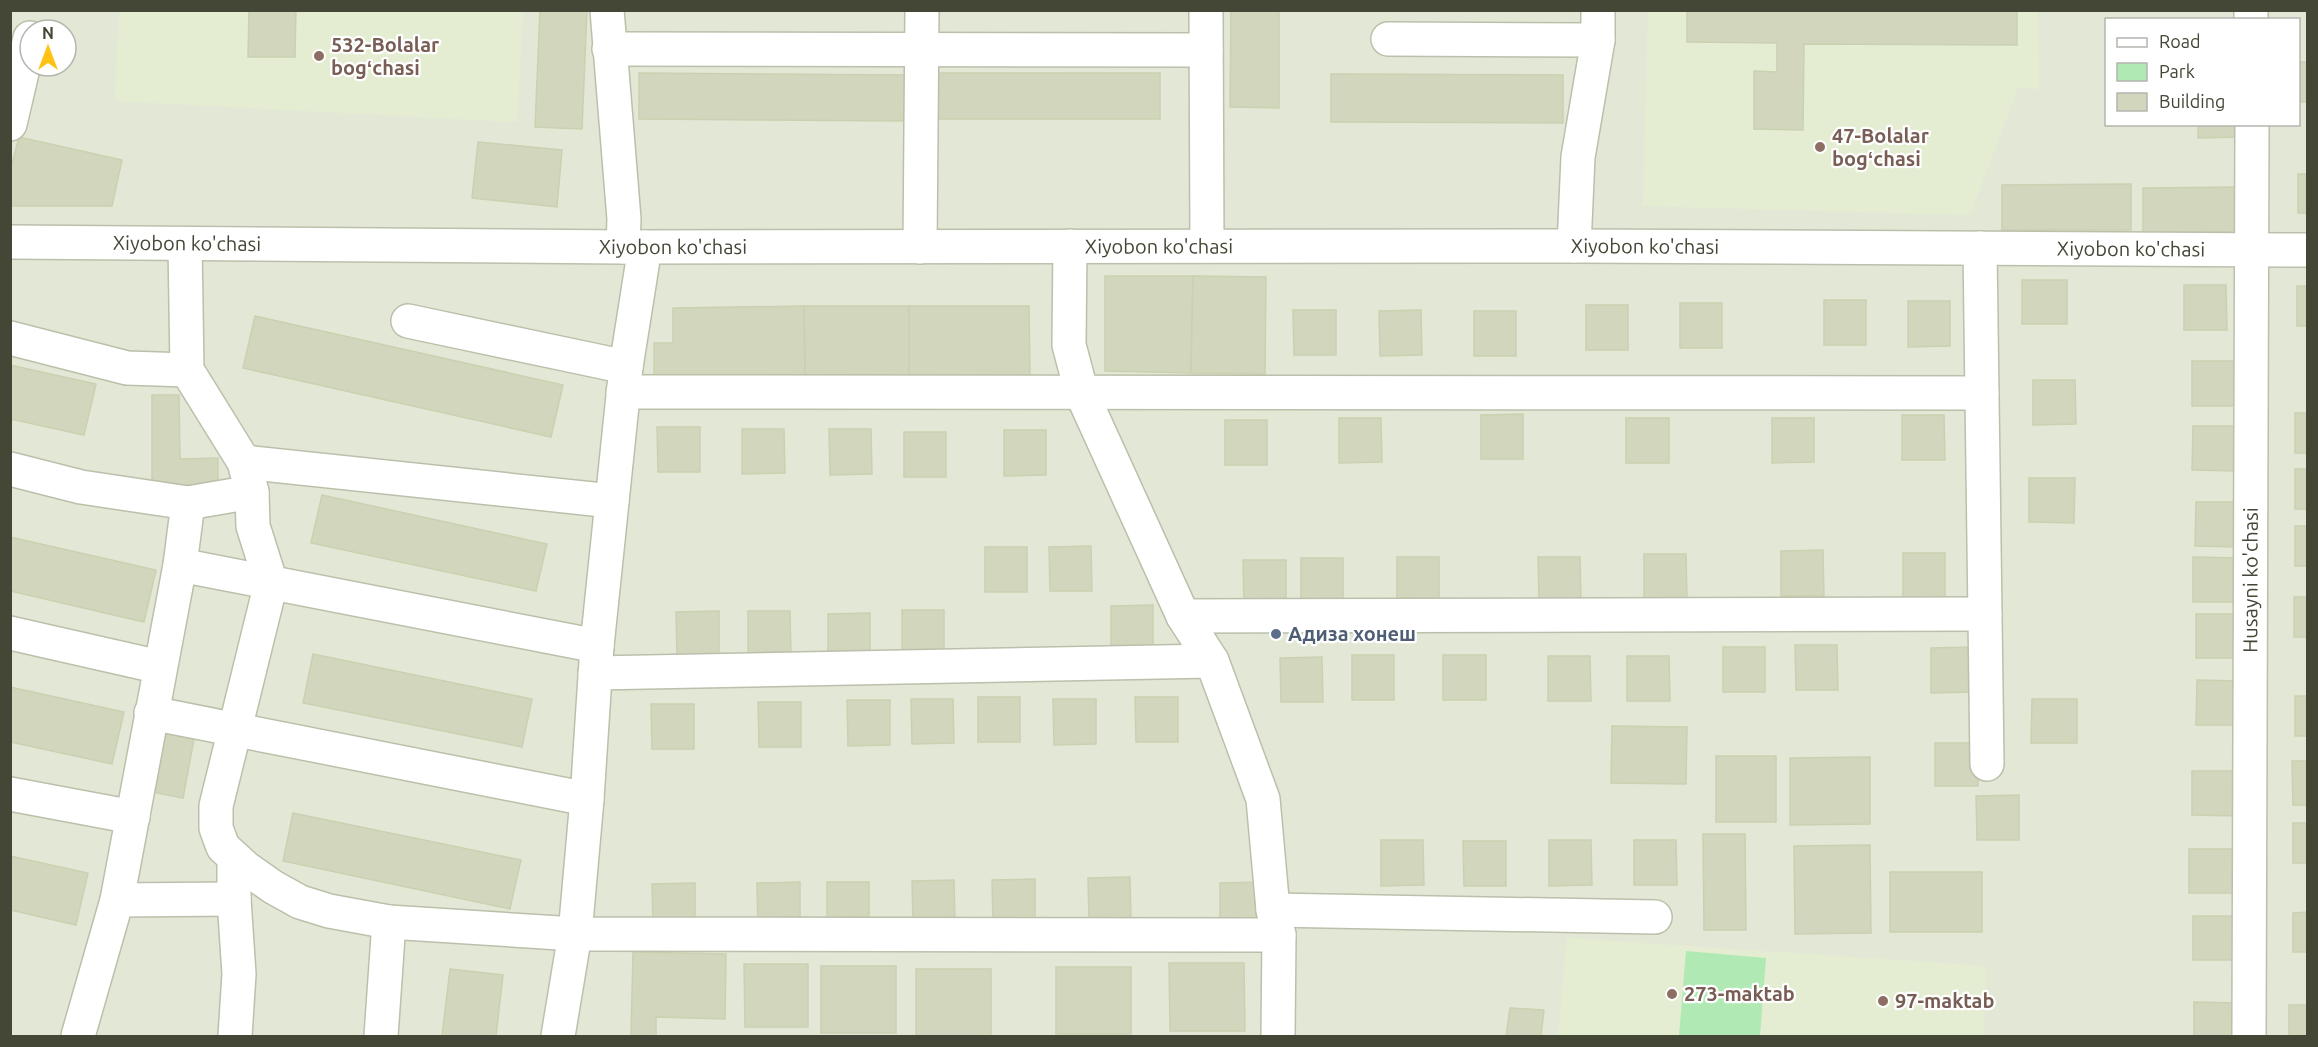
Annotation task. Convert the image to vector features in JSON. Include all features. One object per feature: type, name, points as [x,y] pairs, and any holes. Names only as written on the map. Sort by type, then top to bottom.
[{"type":"street","points":[[558,1036],[575,934],[596,659],[624,380],[634,247],[624,219],[609,49],[608,10]]},
{"type":"street","points":[[920,247],[922,10]]},
{"type":"street","points":[[1206,10],[1207,246]]},
{"type":"street","points":[[1388,39],[1598,25],[1578,157],[1574,246]]},
{"type":"street","points":[[609,49],[1206,50]]},
{"type":"street","points":[[10,124],[21,78]]},
{"type":"street","name":"Husayni ko'chasi","points":[[2249,1036],[2252,126]]},
{"type":"street","name":"Xiyobon ko'chasi","points":[[10,242],[634,247],[1574,246],[2307,250]]},
{"type":"street","points":[[185,244],[187,370],[248,477],[253,526],[271,583],[216,806],[215,821],[220,841],[234,858],[273,887],[300,902],[329,911],[389,922],[575,934],[1655,917]]},
{"type":"street","points":[[1071,246],[1069,345],[1082,394],[1183,616],[1212,661],[1263,799],[1276,922],[1278,1036]]},
{"type":"street","points":[[1980,248],[1987,764]]},
{"type":"street","points":[[408,321],[624,380],[1082,394],[1982,393]]},
{"type":"street","points":[[10,338],[127,368],[187,370]]},
{"type":"street","points":[[10,469],[81,487],[188,503],[248,477],[612,501]]},
{"type":"street","points":[[78,1036],[117,900],[180,565],[188,503]]},
{"type":"street","points":[[180,565],[271,583],[596,659],[1212,661]]},
{"type":"street","points":[[1183,616],[1986,614]]},
{"type":"street","points":[[10,633],[160,667]]},
{"type":"street","points":[[151,713],[587,799]]},
{"type":"street","points":[[10,794],[133,816]]},
{"type":"street","points":[[234,858],[239,974],[235,1036]]},
{"type":"street","points":[[117,900],[234,899]]},
{"type":"street","points":[[381,1036],[389,922]]},
{"type":"shaded area","points":[[10,11],[2307,11],[2307,1036],[11,1036]]},
{"type":"shaded area","name":"532-Bolalar bogʻchasi","points":[[119,11],[523,11],[517,122],[115,101]]},
{"type":"shaded area","name":"47-Bolalar bogʻchasi","points":[[1648,11],[2038,11],[2039,89],[2018,88],[1970,215],[1643,206]]},
{"type":"shaded area","points":[[1567,938],[1986,966],[1984,1036],[1558,1036]]},
{"type":"green space","points":[[1686,951],[1766,958],[1760,1036],[1679,1036]]},
{"type":"building","points":[[249,10],[296,10],[295,57],[248,57]]},
{"type":"building","points":[[540,10],[587,10],[582,129],[535,127]]},
{"type":"building","points":[[1231,10],[1279,10],[1279,108],[1230,107]]},
{"type":"building","points":[[1687,10],[2017,10],[2017,45],[1804,44],[1803,130],[1754,129],[1754,71],[1777,72],[1777,43],[1687,42]]},
{"type":"building","points":[[2300,62],[2308,62],[2308,102],[2300,102]]},
{"type":"building","points":[[639,73],[906,75],[905,121],[639,119]]},
{"type":"building","points":[[937,73],[1160,73],[1160,119],[937,119]]},
{"type":"building","points":[[1331,74],[1563,75],[1563,123],[1331,122]]},
{"type":"building","points":[[2198,126],[2240,126],[2240,137],[2198,138]]},
{"type":"building","points":[[19,137],[122,160],[112,206],[10,206],[10,171]]},
{"type":"building","points":[[478,142],[562,150],[557,207],[472,198]]},
{"type":"building","points":[[2298,174],[2308,174],[2308,213],[2298,213]]},
{"type":"building","points":[[2131,184],[2131,230],[2002,230],[2002,185]]},
{"type":"building","points":[[2241,187],[2241,232],[2143,233],[2143,188]]},
{"type":"building","points":[[1105,276],[1193,276],[1191,373],[1105,371]]},
{"type":"building","points":[[1193,276],[1266,277],[1265,374],[1191,373]]},
{"type":"building","points":[[2022,280],[2067,280],[2067,324],[2022,324]]},
{"type":"building","points":[[2184,285],[2226,285],[2227,330],[2184,330]]},
{"type":"building","points":[[2297,286],[2308,286],[2308,326],[2297,326]]},
{"type":"building","points":[[1824,300],[1866,300],[1866,345],[1824,345]]},
{"type":"building","points":[[1908,301],[1950,301],[1950,346],[1908,347]]},
{"type":"building","points":[[1680,303],[1722,303],[1722,348],[1680,348]]},
{"type":"building","points":[[1586,305],[1628,305],[1628,350],[1586,350]]},
{"type":"building","points":[[804,306],[909,306],[909,378],[805,378]]},
{"type":"building","points":[[804,306],[805,378],[654,380],[654,343],[673,343],[673,308]]},
{"type":"building","points":[[909,306],[1029,306],[1030,376],[909,378]]},
{"type":"building","points":[[1293,310],[1336,310],[1336,355],[1294,355]]},
{"type":"building","points":[[1421,310],[1422,355],[1380,356],[1379,311]]},
{"type":"building","points":[[1474,311],[1516,311],[1516,356],[1474,356]]},
{"type":"building","points":[[255,316],[563,385],[551,437],[243,368]]},
{"type":"building","points":[[2192,361],[2234,361],[2235,406],[2192,406]]},
{"type":"building","points":[[10,365],[96,384],[84,435],[10,419]]},
{"type":"building","points":[[2033,380],[2075,380],[2076,424],[2033,425]]},
{"type":"building","points":[[152,395],[179,395],[180,459],[218,458],[218,485],[152,486]]},
{"type":"building","points":[[2295,413],[2308,413],[2308,453],[2295,453]]},
{"type":"building","points":[[1523,414],[1523,459],[1481,459],[1481,415]]},
{"type":"building","points":[[1902,415],[1944,415],[1945,460],[1902,460]]},
{"type":"building","points":[[1339,418],[1381,418],[1382,462],[1339,463]]},
{"type":"building","points":[[1626,418],[1669,418],[1669,463],[1626,463]]},
{"type":"building","points":[[1772,418],[1814,418],[1814,462],[1772,463]]},
{"type":"building","points":[[1225,420],[1267,420],[1267,465],[1225,465]]},
{"type":"building","points":[[2193,426],[2238,426],[2238,471],[2192,470]]},
{"type":"building","points":[[657,427],[700,427],[700,472],[658,472]]},
{"type":"building","points":[[742,429],[784,429],[785,473],[742,474]]},
{"type":"building","points":[[829,429],[871,429],[872,474],[830,475]]},
{"type":"building","points":[[1004,430],[1046,430],[1046,475],[1004,476]]},
{"type":"building","points":[[904,432],[946,432],[946,477],[904,477]]},
{"type":"building","points":[[2295,469],[2308,469],[2308,509],[2295,509]]},
{"type":"building","points":[[2029,478],[2075,478],[2074,523],[2029,522]]},
{"type":"building","points":[[322,495],[547,544],[536,591],[311,543]]},
{"type":"building","points":[[2196,502],[2241,502],[2240,547],[2195,546]]},
{"type":"building","points":[[2295,526],[2308,526],[2308,566],[2295,566]]},
{"type":"building","points":[[10,537],[156,570],[144,622],[10,591]]},
{"type":"building","points":[[1091,546],[1092,591],[1050,591],[1049,547]]},
{"type":"building","points":[[985,547],[1027,547],[1027,592],[985,592]]},
{"type":"building","points":[[1823,550],[1824,596],[1781,596],[1781,551]]},
{"type":"building","points":[[1903,553],[1945,553],[1945,597],[1903,598]]},
{"type":"building","points":[[1644,554],[1686,554],[1687,599],[1644,600]]},
{"type":"building","points":[[1397,557],[1439,557],[1439,602],[1397,602]]},
{"type":"building","points":[[1538,557],[1580,557],[1581,602],[1539,602]]},
{"type":"building","points":[[2193,557],[2239,558],[2238,602],[2193,602]]},
{"type":"building","points":[[1301,558],[1343,558],[1343,603],[1301,603]]},
{"type":"building","points":[[1243,560],[1286,560],[1286,605],[1244,605]]},
{"type":"building","points":[[2294,597],[2308,597],[2308,637],[2294,637]]},
{"type":"building","points":[[1153,605],[1153,651],[1111,651],[1111,606]]},
{"type":"building","points":[[902,610],[944,610],[944,655],[902,655]]},
{"type":"building","points":[[719,611],[719,657],[677,657],[676,612]]},
{"type":"building","points":[[748,611],[790,611],[791,656],[748,656]]},
{"type":"building","points":[[870,613],[870,658],[828,658],[828,614]]},
{"type":"building","points":[[2196,614],[2241,614],[2241,658],[2196,658]]},
{"type":"building","points":[[1795,645],[1837,645],[1838,690],[1796,690]]},
{"type":"building","points":[[1723,647],[1765,647],[1765,692],[1723,692]]},
{"type":"building","points":[[1974,647],[1974,692],[1931,693],[1931,648]]},
{"type":"building","points":[[313,654],[532,699],[522,747],[303,703]]},
{"type":"building","points":[[1352,655],[1394,655],[1394,700],[1352,700]]},
{"type":"building","points":[[1443,655],[1486,655],[1486,700],[1443,700]]},
{"type":"building","points":[[1548,656],[1590,656],[1591,701],[1548,701]]},
{"type":"building","points":[[1627,656],[1669,656],[1670,701],[1627,701]]},
{"type":"building","points":[[1322,657],[1323,702],[1281,702],[1280,658]]},
{"type":"building","points":[[2197,680],[2242,681],[2242,725],[2196,725]]},
{"type":"building","points":[[10,687],[124,712],[112,764],[10,742]]},
{"type":"building","points":[[2295,696],[2308,696],[2308,736],[2295,736]]},
{"type":"building","points":[[978,697],[1020,697],[1020,742],[978,742]]},
{"type":"building","points":[[1135,697],[1178,697],[1178,742],[1136,742]]},
{"type":"building","points":[[911,699],[953,699],[954,743],[912,744]]},
{"type":"building","points":[[1053,699],[1096,699],[1096,744],[1054,745]]},
{"type":"building","points":[[2032,699],[2077,699],[2077,743],[2031,743]]},
{"type":"building","points":[[847,700],[890,700],[890,745],[848,746]]},
{"type":"building","points":[[758,702],[801,702],[801,747],[759,747]]},
{"type":"building","points":[[651,704],[694,704],[694,749],[652,749]]},
{"type":"building","points":[[1612,726],[1687,727],[1686,784],[1611,783]]},
{"type":"building","points":[[165,728],[195,734],[183,798],[152,792]]},
{"type":"building","points":[[1935,743],[1978,743],[1978,786],[1935,786]]},
{"type":"building","points":[[1716,756],[1776,756],[1776,822],[1716,822]]},
{"type":"building","points":[[1870,757],[1870,824],[1790,825],[1790,758]]},
{"type":"building","points":[[2292,761],[2308,761],[2308,805],[2293,805]]},
{"type":"building","points":[[2192,771],[2238,771],[2237,816],[2192,815]]},
{"type":"building","points":[[2019,795],[2019,840],[1977,840],[1976,796]]},
{"type":"building","points":[[293,813],[521,860],[510,909],[283,861]]},
{"type":"building","points":[[2293,823],[2308,823],[2308,863],[2293,863]]},
{"type":"building","points":[[1703,834],[1745,834],[1746,930],[1704,930]]},
{"type":"building","points":[[1381,840],[1423,840],[1424,885],[1381,886]]},
{"type":"building","points":[[1549,840],[1591,840],[1592,885],[1549,886]]},
{"type":"building","points":[[1634,840],[1676,840],[1677,885],[1634,885]]},
{"type":"building","points":[[1463,841],[1506,841],[1506,886],[1464,886]]},
{"type":"building","points":[[1870,845],[1871,933],[1795,934],[1794,846]]},
{"type":"building","points":[[2189,849],[2235,849],[2234,893],[2189,893]]},
{"type":"building","points":[[10,856],[88,873],[76,925],[10,910]]},
{"type":"building","points":[[1890,872],[1982,872],[1982,932],[1890,932]]},
{"type":"building","points":[[1130,877],[1131,922],[1089,922],[1088,878]]},
{"type":"building","points":[[1035,879],[1035,925],[993,925],[992,880]]},
{"type":"building","points":[[954,880],[955,925],[913,925],[912,881]]},
{"type":"building","points":[[800,882],[800,928],[758,928],[757,883]]},
{"type":"building","points":[[827,882],[869,882],[869,927],[827,927]]},
{"type":"building","points":[[1263,882],[1263,928],[1220,928],[1220,883]]},
{"type":"building","points":[[695,883],[695,928],[653,928],[652,884]]},
{"type":"building","points":[[2308,912],[2308,952],[2293,952],[2293,913]]},
{"type":"building","points":[[2193,916],[2239,916],[2238,960],[2193,960]]},
{"type":"building","points":[[633,952],[726,954],[725,1019],[656,1017],[656,1036],[631,1036]]},
{"type":"building","points":[[1169,963],[1244,963],[1245,1031],[1170,1031]]},
{"type":"building","points":[[744,964],[808,964],[808,1027],[745,1027]]},
{"type":"building","points":[[821,966],[896,966],[896,1033],[821,1033]]},
{"type":"building","points":[[1056,967],[1131,967],[1131,1034],[1056,1034]]},
{"type":"building","points":[[450,969],[503,975],[496,1036],[442,1036]]},
{"type":"building","points":[[916,969],[991,969],[991,1036],[916,1036]]},
{"type":"building","points":[[2194,1002],[2239,1003],[2239,1036],[2194,1036]]},
{"type":"building","points":[[2289,1005],[2308,1005],[2308,1036],[2289,1036]]},
{"type":"building","points":[[1510,1008],[1544,1010],[1541,1036],[1506,1036]]},
{"type":"place","name":"532-Bolalar bogʻchasi","points":[[319,56]]},
{"type":"place","name":"47-Bolalar bogʻchasi","points":[[1820,147]]},
{"type":"place","name":"Адиза хонеш","points":[[1276,634]]},
{"type":"place","name":"273-maktab","points":[[1672,994]]},
{"type":"place","name":"97-maktab","points":[[1883,1001]]}]
